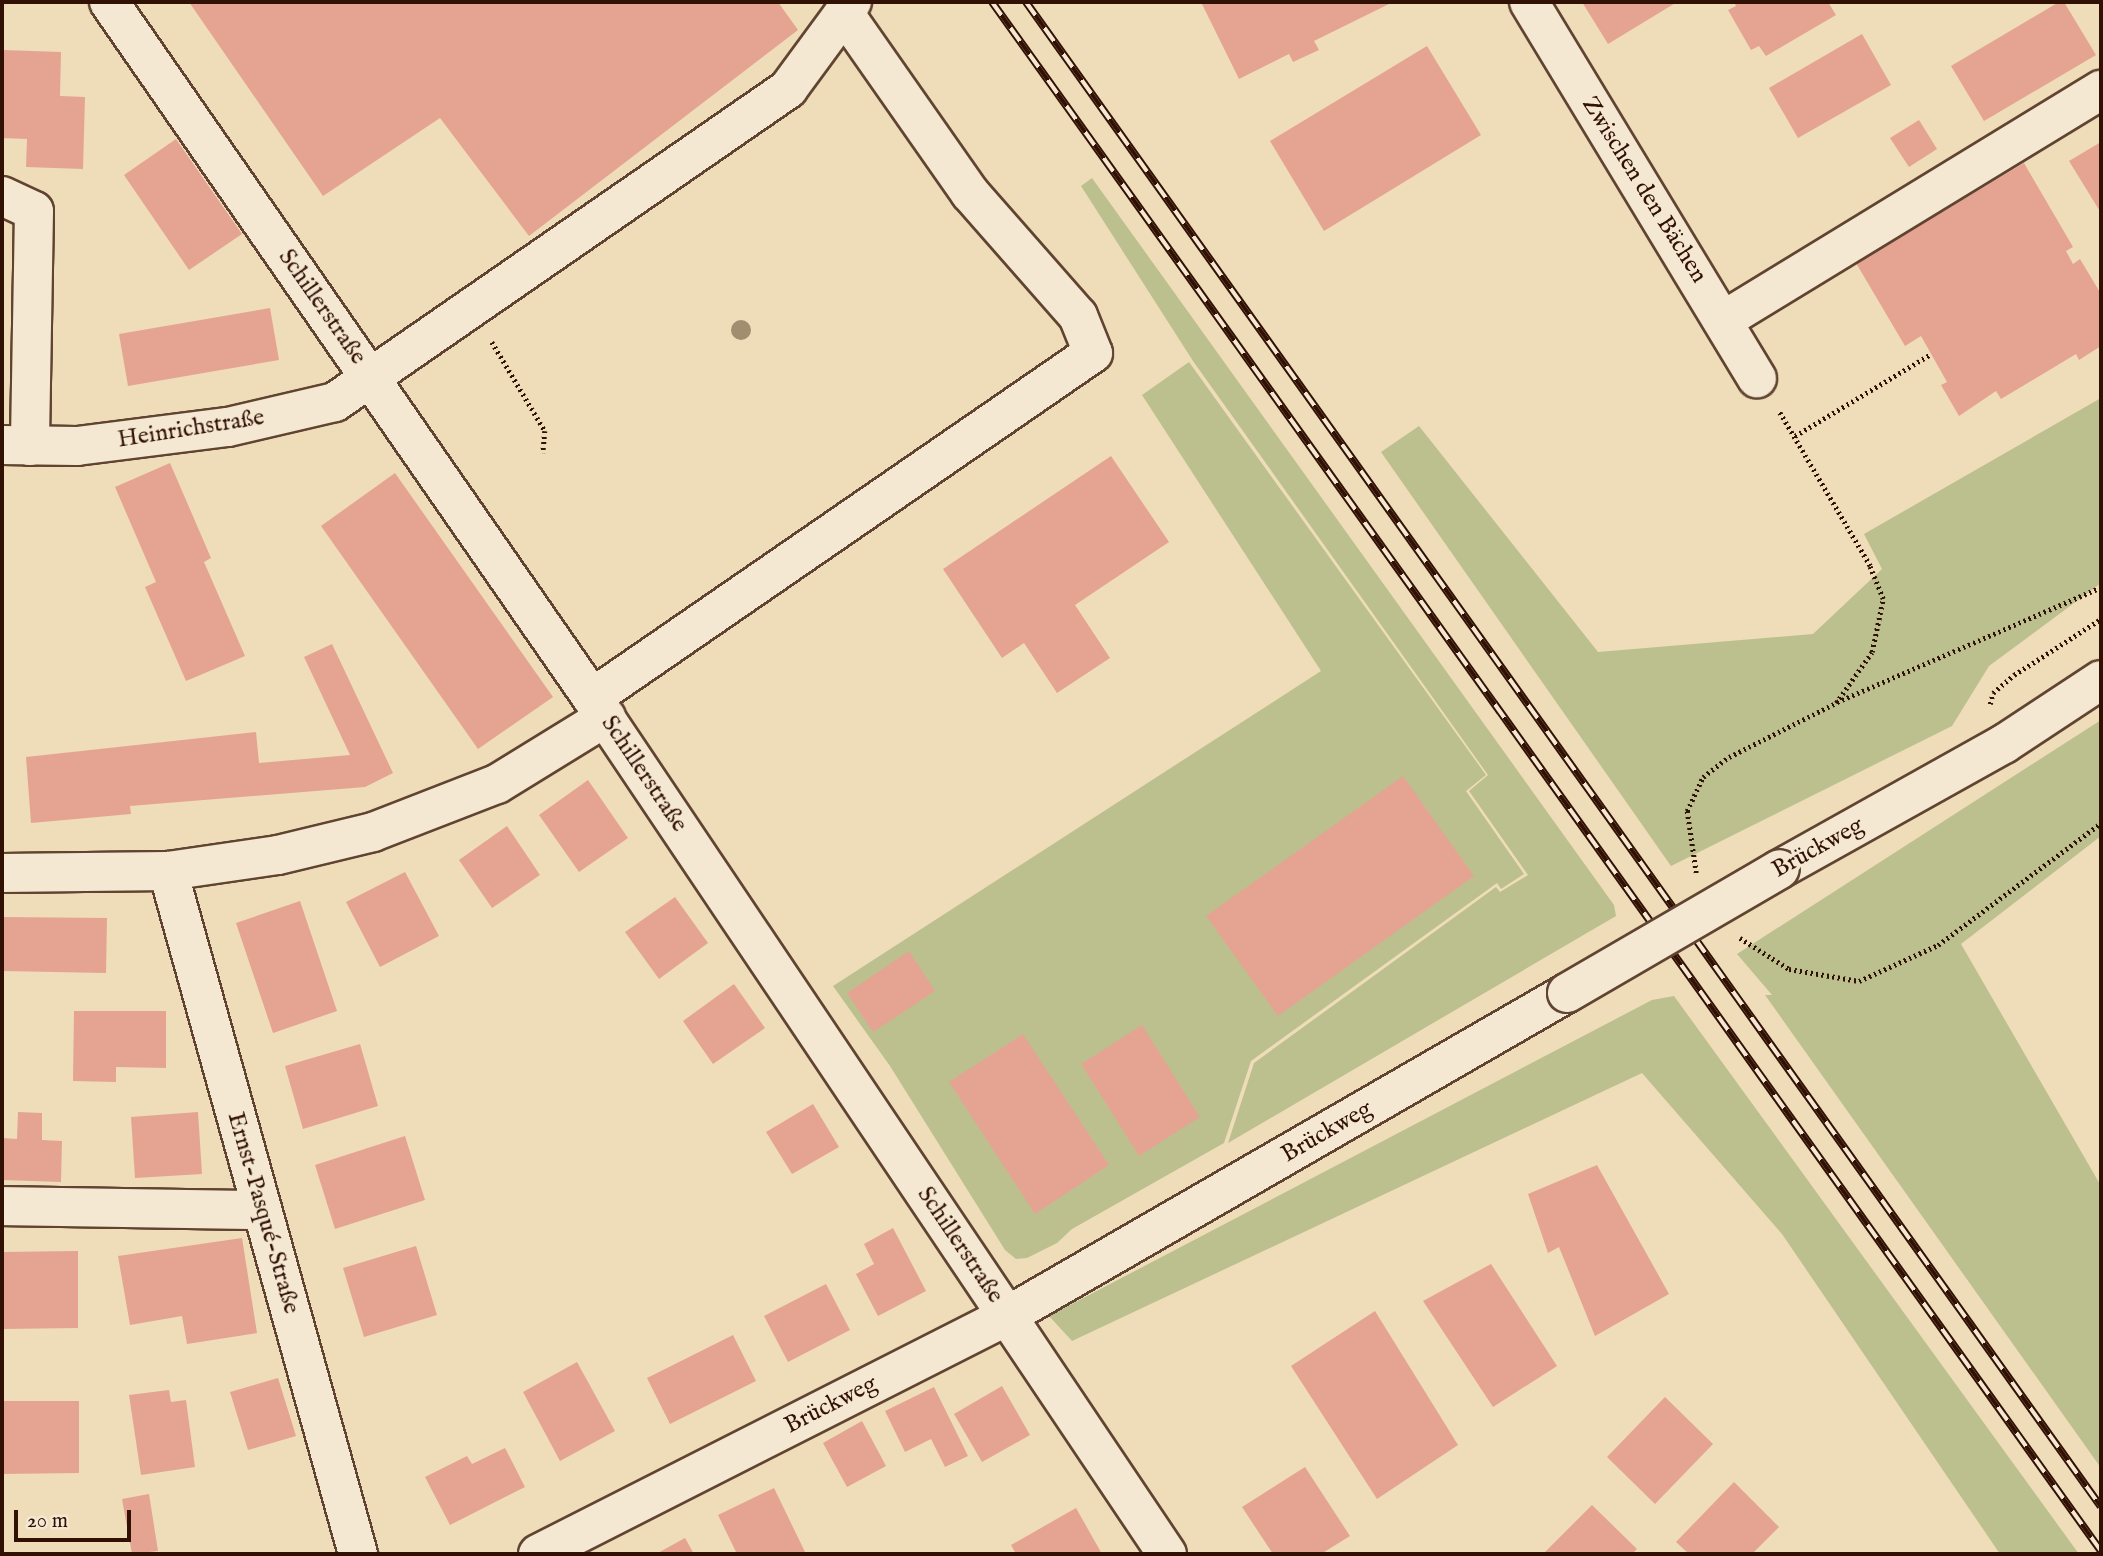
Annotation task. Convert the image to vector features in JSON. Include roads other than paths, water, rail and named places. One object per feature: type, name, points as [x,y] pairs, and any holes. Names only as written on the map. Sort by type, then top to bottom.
[{"type":"street","name":"Schillerstraße","points":[[109,2],[599,708],[1167,1554]]},
{"type":"street","name":"Zwischen den Bächen","points":[[1529,2],[1757,378]]},
{"type":"street","name":"Heinrichstraße","points":[[16,445],[77,446],[228,427],[335,402],[788,89],[848,8]]},
{"type":"street","points":[[2,873],[168,871],[278,855],[373,832],[497,783],[1093,354],[1078,316],[970,193],[848,8]]},
{"type":"street","points":[[1724,320],[2101,90]]},
{"type":"street","points":[[2,197],[34,211],[16,445]]},
{"type":"street","name":"Brückweg","points":[[538,1554],[1007,1316],[1780,869],[2004,744],[2101,680]]},
{"type":"street","name":"Ernst-Pasqué-Straße","points":[[168,871],[358,1554]]},
{"type":"street","points":[[2,1206],[262,1210]]},
{"type":"railway","points":[[992,2],[2101,1551]]},
{"type":"railway","points":[[1026,2],[2101,1507]]}]
